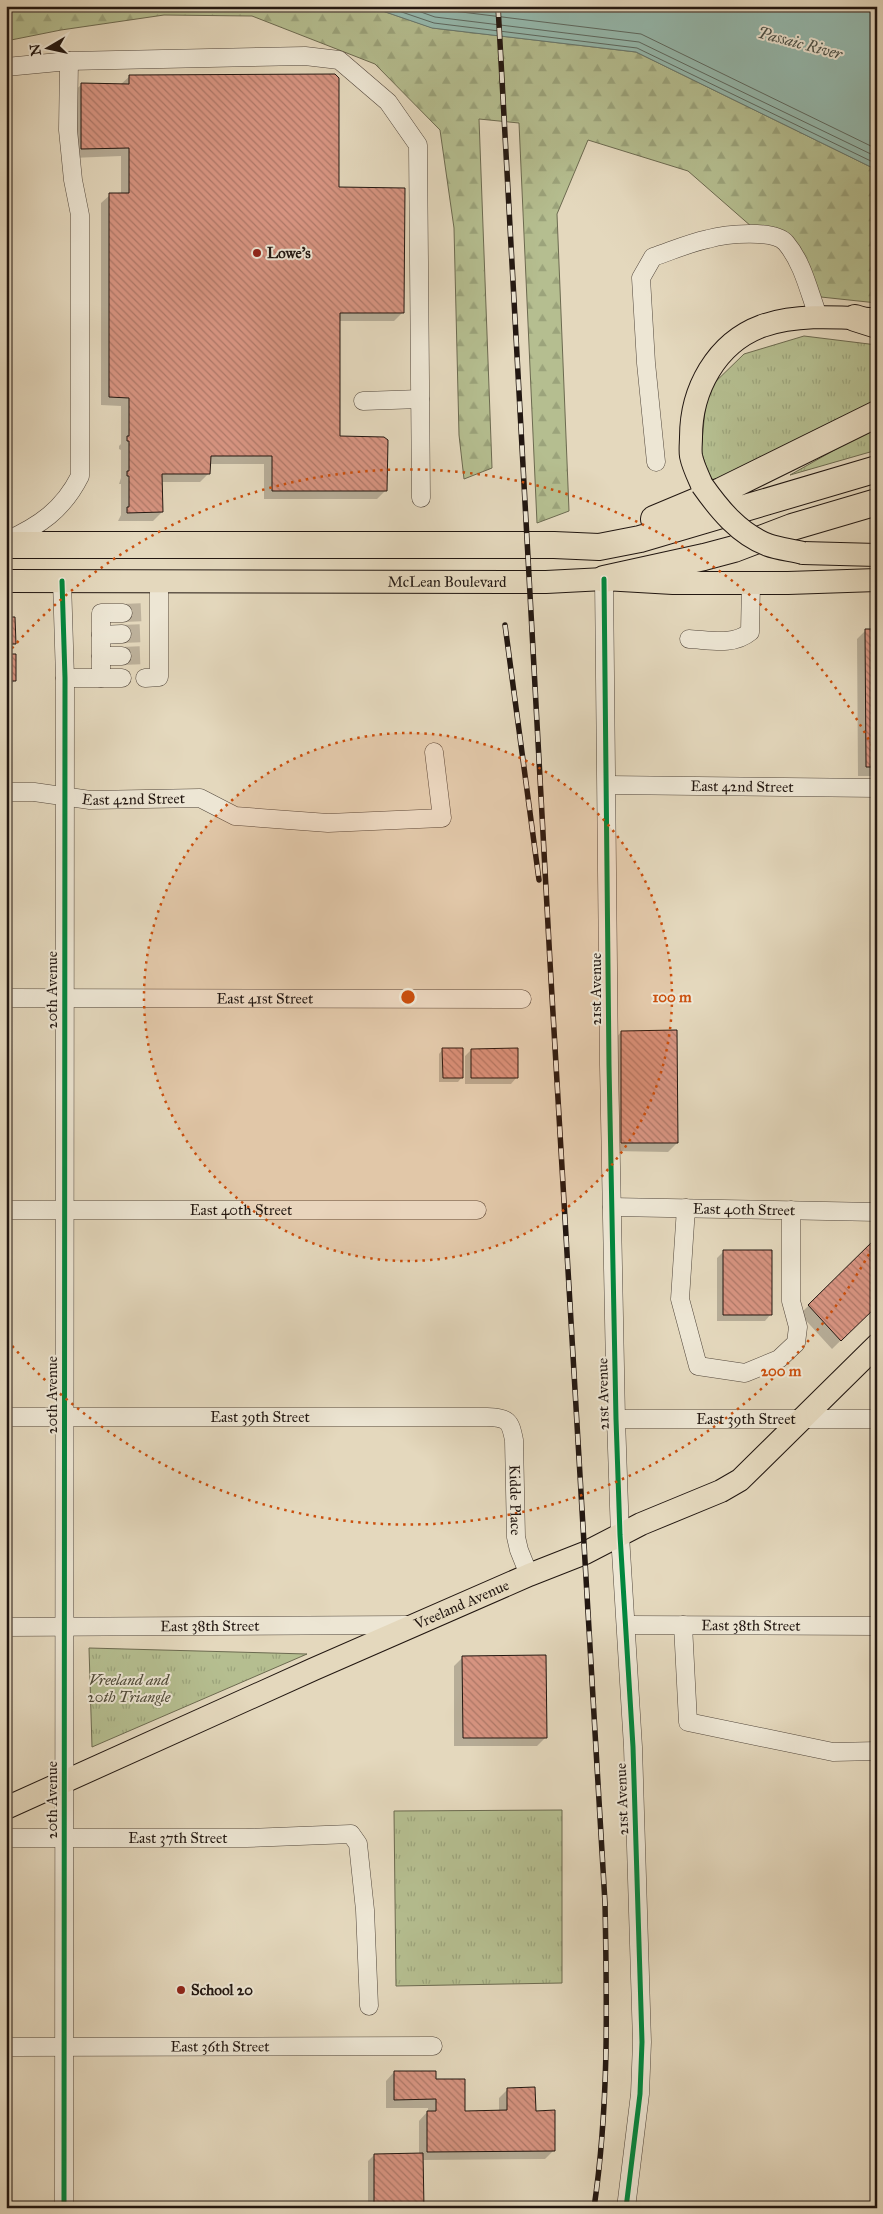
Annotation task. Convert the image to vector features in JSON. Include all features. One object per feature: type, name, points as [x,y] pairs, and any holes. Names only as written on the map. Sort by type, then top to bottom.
[{"type":"highway","points":[[554,545],[615,533],[674,511],[722,491],[877,414]]},
{"type":"highway","points":[[6,545],[554,545],[599,547],[640,539],[877,469]]},
{"type":"highway","name":"McLean Boulevard","points":[[604,579],[657,569],[734,549],[792,527],[877,502]]},
{"type":"highway","points":[[734,549],[812,535],[877,518]]},
{"type":"main road","points":[[869,321],[818,316],[788,320],[761,326],[734,341],[712,364],[698,390],[691,419],[691,456],[702,485],[720,510],[742,530],[768,544],[803,553],[877,555]]},
{"type":"main road","points":[[604,579],[673,583],[877,580]]},
{"type":"main road","name":"McLean Boulevard","points":[[6,581],[546,582],[604,579]]},
{"type":"main road","name":"Vreeland Avenue","points":[[6,1808],[414,1625],[528,1575],[585,1554],[641,1524],[722,1491],[740,1480],[877,1345]]},
{"type":"street","points":[[6,67],[69,61],[305,56],[339,60],[388,102],[418,145],[420,498]]},
{"type":"street","points":[[6,541],[31,529],[70,495],[80,476],[80,216],[73,180],[68,130],[69,61]]},
{"type":"street","points":[[656,462],[646,363],[641,278],[653,256],[709,238],[765,233],[777,236],[785,241],[798,261],[818,316]]},
{"type":"street","points":[[363,401],[420,399]]},
{"type":"street","name":"21st Avenue","points":[[604,579],[608,1055],[616,1419],[620,1535],[633,1747],[642,2042],[640,2094],[626,2208]]},
{"type":"street","name":"20th Avenue","points":[[62,581],[65,678],[64,2208]]},
{"type":"street","points":[[152,678],[152,612],[158,581]]},
{"type":"street","points":[[689,639],[734,641],[750,632],[751,583]]},
{"type":"street","points":[[101,678],[101,613],[123,613]]},
{"type":"street","points":[[101,634],[122,634]]},
{"type":"street","points":[[101,656],[122,656]]},
{"type":"street","points":[[65,678],[122,678]]},
{"type":"street","name":"East 42nd Street","points":[[6,792],[64,796],[90,800],[200,798],[235,816],[328,823],[442,818],[434,752]]},
{"type":"street","name":"East 42nd Street","points":[[607,785],[877,788]]},
{"type":"street","name":"East 41st Street","points":[[6,998],[522,999]]},
{"type":"street","name":"East 40th Street","points":[[612,1207],[877,1212]]},
{"type":"street","points":[[686,1208],[680,1299],[698,1366],[745,1373],[779,1359],[796,1343],[798,1327],[791,1301],[791,1210]]},
{"type":"street","name":"East 40th Street","points":[[6,1210],[477,1210]]},
{"type":"street","name":"East 39th Street","points":[[6,1417],[488,1417],[506,1419],[511,1424]]},
{"type":"street","name":"East 39th Street","points":[[616,1419],[877,1419]]},
{"type":"street","name":"Kidde Place","points":[[511,1424],[514,1440],[516,1537],[528,1575]]},
{"type":"street","name":"East 38th Street","points":[[6,1627],[414,1625]]},
{"type":"street","points":[[683,1625],[688,1722],[833,1752],[877,1752]]},
{"type":"street","name":"East 38th Street","points":[[626,1626],[877,1626]]},
{"type":"street","name":"East 37th Street","points":[[6,1838],[246,1838],[351,1834],[358,1844],[365,1910],[368,2006]]},
{"type":"street","name":"East 36th Street","points":[[6,2047],[433,2046]]},
{"type":"green space","points":[[6,6],[368,6],[433,28],[636,52],[877,170],[877,303],[821,297],[781,233],[752,227],[688,171],[588,140],[557,214],[569,511],[537,523],[519,123],[479,119],[492,468],[464,479],[459,435],[454,228],[440,130],[375,64],[252,16],[164,15],[61,30],[6,41]]},
{"type":"green space","points":[[804,336],[877,345],[877,400],[822,433],[713,488],[701,451],[707,390],[744,354]]},
{"type":"green space","points":[[877,426],[877,450],[790,475]]},
{"type":"green space","name":"Vreeland and 20th Triangle","points":[[89,1648],[307,1654],[92,1747]]},
{"type":"green space","points":[[562,1810],[562,1983],[396,1986],[394,1811]]},
{"type":"water","name":"Passaic River","points":[[368,6],[877,6],[877,170],[636,52],[432,28]]},
{"type":"building","name":"Lowe's","points":[[335,74],[339,78],[339,187],[405,188],[404,313],[340,313],[340,436],[384,437],[388,440],[387,491],[272,491],[272,456],[211,456],[210,474],[162,474],[163,512],[127,513],[127,507],[129,507],[129,476],[127,476],[127,471],[129,471],[129,441],[127,441],[127,436],[129,436],[129,398],[109,397],[109,193],[129,193],[129,148],[81,149],[81,83],[129,84],[129,75]]},
{"type":"building","points":[[6,617],[15,617],[16,644],[6,644]]},
{"type":"building","points":[[865,629],[877,629],[877,767],[866,767]]},
{"type":"building","points":[[6,654],[16,654],[16,681],[6,681]]},
{"type":"building","points":[[677,1030],[678,1143],[621,1143],[621,1031]]},
{"type":"building","points":[[442,1048],[463,1048],[463,1078],[443,1078]]},
{"type":"building","points":[[518,1048],[518,1078],[471,1078],[471,1049]]},
{"type":"building","points":[[876,1238],[877,1306],[841,1341],[808,1305]]},
{"type":"building","points":[[723,1250],[772,1250],[772,1315],[723,1315]]},
{"type":"building","points":[[546,1655],[547,1738],[463,1738],[462,1656]]},
{"type":"building","points":[[394,2071],[436,2071],[436,2079],[465,2079],[465,2111],[507,2110],[507,2088],[535,2087],[536,2111],[555,2110],[555,2151],[427,2152],[427,2111],[436,2111],[436,2099],[394,2100]]},
{"type":"building","points":[[423,2153],[424,2208],[374,2208],[374,2154]]},
{"type":"tunnel","points":[[123,613],[146,612]]},
{"type":"tunnel","points":[[122,634],[147,633]]},
{"type":"tunnel","points":[[122,656],[147,655]]},
{"type":"railway","points":[[498,6],[550,962],[605,1903],[605,2094],[594,2208]]},
{"type":"railway","points":[[505,625],[539,880]]},
{"type":"cycle path","points":[[604,579],[609,1065],[616,1419],[620,1535],[633,1747],[642,2042],[640,2094],[626,2208]]},
{"type":"cycle path","points":[[62,581],[65,678],[64,2208]]},
{"type":"place","name":"Lowe's","points":[[257,253]]},
{"type":"place","name":"School 20","points":[[181,1990]]}]
